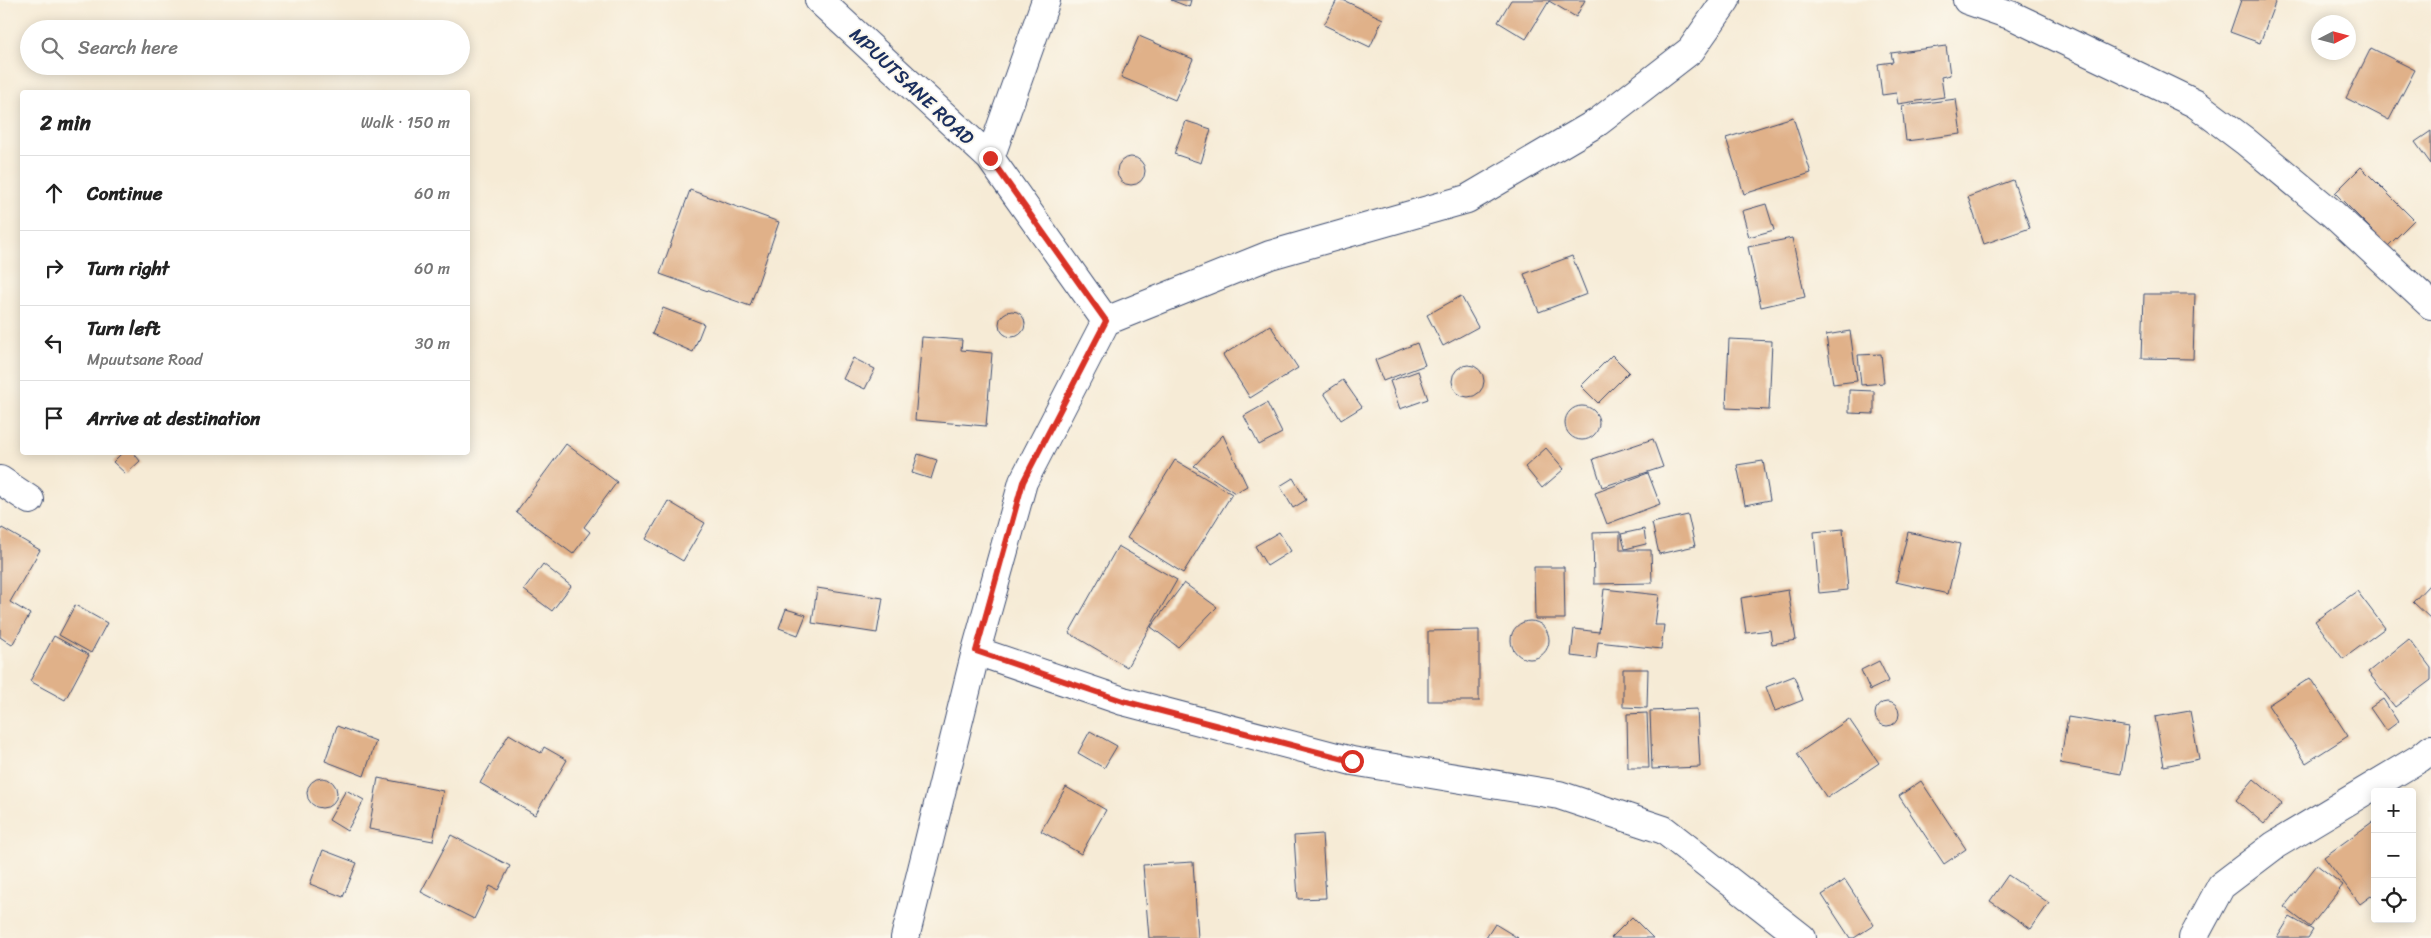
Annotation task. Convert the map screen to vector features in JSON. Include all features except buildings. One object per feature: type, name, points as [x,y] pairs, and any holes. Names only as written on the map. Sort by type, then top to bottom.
[{"type":"street","name":"MPUUTSANE ROAD","points":[[819,0],[990,158],[1106,321]]},
{"type":"street","points":[[990,158],[1046,0]]},
{"type":"street","points":[[905,938],[976,651],[1023,482],[1106,321],[1270,255],[1467,199],[1606,116],[1691,50],[1726,0]]},
{"type":"street","points":[[1967,0],[2013,16],[2196,104],[2245,141],[2333,214],[2431,305]]},
{"type":"street","points":[[0,480],[30,500]]},
{"type":"street","points":[[976,651],[1123,701],[1352,761],[1559,795],[1664,830],[1802,938]]},
{"type":"street","points":[[2193,938],[2221,886],[2276,845],[2420,758],[2431,749]]},
{"type":"route","points":[[990,158],[1106,321],[1023,482],[976,651],[1123,701],[1352,761]]}]
